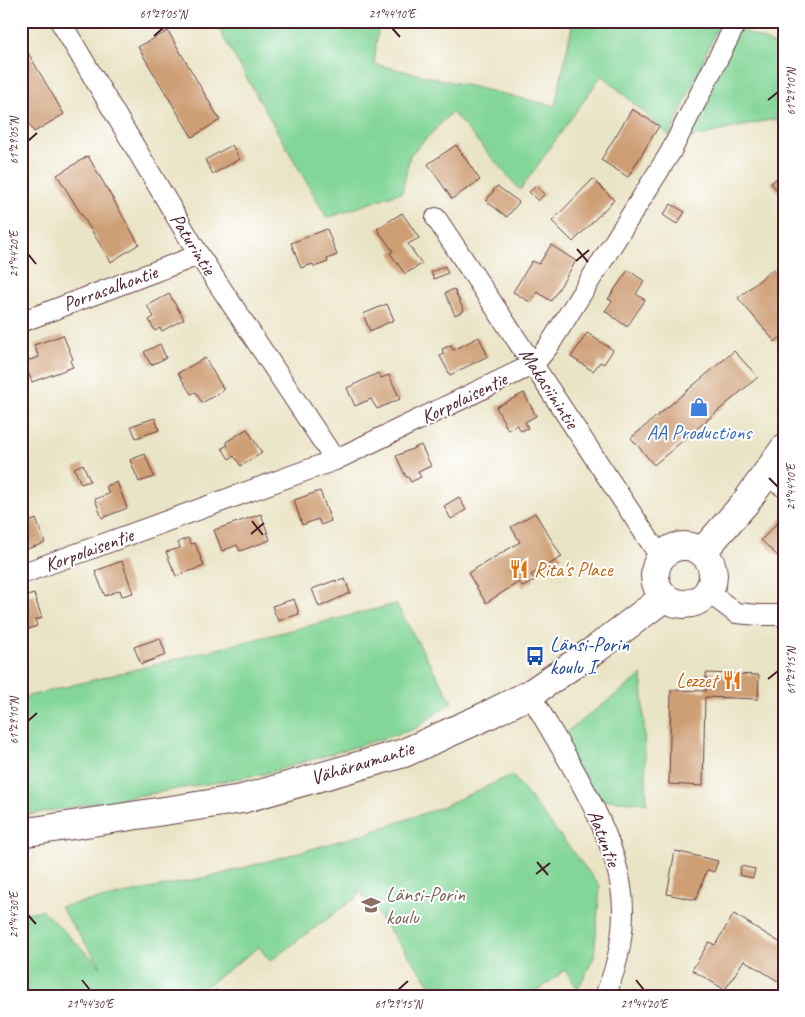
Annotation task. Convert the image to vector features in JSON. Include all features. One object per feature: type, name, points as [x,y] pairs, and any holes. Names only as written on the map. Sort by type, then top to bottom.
[{"type":"main road","points":[[702,552],[746,502],[775,481],[784,449]]},
{"type":"main road","points":[[681,547],[693,548],[702,552],[709,561],[713,571],[713,581],[708,592],[698,601],[686,604],[675,603],[665,597],[658,587],[656,576],[661,558],[672,550],[681,547]]},
{"type":"main road","name":"Vähäraumantie","points":[[21,833],[242,799],[404,753],[530,694],[596,649],[665,597]]},
{"type":"street","name":"Paturintie","points":[[60,21],[199,255],[335,460]]},
{"type":"street","name":"Korpolaisentie","points":[[21,574],[335,460],[534,364],[548,347],[670,153],[737,21]]},
{"type":"street","name":"Makasiinintie","points":[[436,218],[661,558]]},
{"type":"street","name":"Porrasalhontie","points":[[21,322],[199,255]]},
{"type":"street","points":[[708,592],[736,613],[759,616],[784,616]]},
{"type":"street","name":"Aatuntie","points":[[530,694],[589,799],[615,858],[621,888],[623,916],[619,951],[605,996]]},
{"type":"green space","points":[[214,21],[379,21],[374,64],[555,106],[573,21],[720,21],[670,136],[602,75],[520,190],[452,112],[410,155],[402,192],[327,218]]},
{"type":"green space","points":[[735,27],[784,49],[784,126],[774,119],[690,138]]},
{"type":"green space","points":[[396,604],[452,702],[415,729],[264,774],[21,816],[21,698]]},
{"type":"green space","points":[[642,675],[647,803],[589,799],[556,740]]},
{"type":"green space","points":[[512,775],[600,886],[594,957],[578,989],[565,970],[531,996],[439,996],[359,890],[358,896],[270,961],[259,947],[193,996],[21,996],[21,914],[42,910],[102,968],[60,907],[218,875],[368,833],[439,808]]},
{"type":"building","points":[[168,31],[220,120],[192,137],[138,47]]},
{"type":"building","points":[[21,41],[64,114],[34,132],[21,111]]},
{"type":"building","points":[[632,109],[659,126],[628,177],[601,160]]},
{"type":"building","points":[[232,145],[240,159],[213,174],[205,160]]},
{"type":"building","points":[[456,145],[480,180],[452,199],[428,164]]},
{"type":"building","points":[[88,156],[139,244],[111,262],[57,175]]},
{"type":"building","points":[[784,172],[784,198],[771,183]]},
{"type":"building","points":[[593,179],[614,200],[573,242],[552,221]]},
{"type":"building","points":[[497,186],[519,202],[507,217],[486,201]]},
{"type":"building","points":[[536,186],[545,194],[538,201],[529,192]]},
{"type":"building","points":[[671,204],[685,212],[677,224],[663,215]]},
{"type":"building","points":[[402,213],[419,238],[408,244],[422,264],[405,274],[390,253],[393,251],[377,229]]},
{"type":"building","points":[[327,229],[337,255],[327,259],[328,262],[314,267],[313,264],[301,268],[291,243]]},
{"type":"building","points":[[551,245],[576,261],[551,301],[537,292],[530,302],[513,292],[532,261],[539,264]]},
{"type":"building","points":[[445,266],[448,273],[434,279],[431,272]]},
{"type":"building","points":[[773,269],[784,282],[784,334],[775,342],[738,298]]},
{"type":"building","points":[[628,270],[644,281],[636,294],[645,300],[627,327],[605,311],[612,301],[608,299]]},
{"type":"building","points":[[454,289],[464,311],[455,315],[445,293]]},
{"type":"building","points":[[169,294],[184,319],[162,331],[160,328],[155,331],[149,320],[154,317],[147,306]]},
{"type":"building","points":[[387,304],[394,320],[370,331],[363,314]]},
{"type":"building","points":[[587,333],[613,350],[604,364],[600,362],[593,371],[571,357]]},
{"type":"building","points":[[63,335],[73,359],[70,361],[73,367],[32,382],[24,362],[39,357],[34,345]]},
{"type":"building","points":[[479,337],[488,356],[450,375],[440,356],[444,354],[442,349],[451,345],[453,350]]},
{"type":"building","points":[[160,344],[166,358],[151,365],[144,352]]},
{"type":"building","points":[[734,351],[758,377],[654,465],[631,438]]},
{"type":"building","points":[[205,358],[224,390],[202,403],[196,392],[191,394],[178,373]]},
{"type":"building","points":[[378,373],[381,378],[389,375],[400,399],[377,409],[371,399],[355,406],[347,388]]},
{"type":"building","points":[[524,393],[536,416],[525,422],[528,428],[521,431],[517,425],[508,430],[496,407]]},
{"type":"building","points":[[155,418],[159,430],[136,438],[131,426]]},
{"type":"building","points":[[247,429],[262,453],[241,466],[234,456],[229,459],[222,448],[228,445],[226,442]]},
{"type":"building","points":[[421,445],[431,466],[418,472],[421,477],[411,482],[406,477],[396,456]]},
{"type":"building","points":[[145,454],[154,477],[139,482],[130,460]]},
{"type":"building","points":[[83,464],[90,481],[81,484],[74,468]]},
{"type":"building","points":[[117,482],[127,508],[102,518],[95,499],[109,494],[106,486]]},
{"type":"building","points":[[320,491],[331,521],[321,525],[318,519],[302,525],[294,500]]},
{"type":"building","points":[[459,497],[466,510],[451,519],[444,506]]},
{"type":"building","points":[[21,512],[26,523],[36,519],[45,543],[21,551]]},
{"type":"building","points":[[535,513],[562,557],[531,575],[535,580],[523,587],[519,582],[486,603],[468,573],[520,542],[511,527]]},
{"type":"building","points":[[261,514],[270,540],[240,551],[237,545],[222,551],[214,530]]},
{"type":"building","points":[[784,516],[784,568],[778,563],[781,559],[761,540]]},
{"type":"building","points":[[188,538],[191,544],[195,543],[204,566],[176,576],[166,552],[180,548],[178,542]]},
{"type":"building","points":[[122,561],[133,593],[122,596],[120,590],[105,596],[95,571]]},
{"type":"building","points":[[345,579],[350,593],[319,607],[312,589],[336,580],[336,582]]},
{"type":"building","points":[[34,594],[42,618],[35,620],[37,626],[23,631],[21,627],[21,598]]},
{"type":"building","points":[[294,599],[299,614],[278,621],[272,606]]},
{"type":"building","points":[[160,638],[166,655],[141,664],[134,647]]},
{"type":"building","points":[[706,673],[759,675],[758,699],[705,697],[703,786],[669,784],[671,690],[706,691]]},
{"type":"building","points":[[675,851],[718,861],[714,872],[707,870],[696,900],[667,894]]},
{"type":"building","points":[[741,866],[755,869],[753,878],[739,875]]},
{"type":"building","points":[[734,914],[784,945],[784,978],[781,983],[744,960],[725,990],[692,970],[709,942],[715,945]]},
{"type":"building","points":[[216,990],[220,996],[207,996]]},
{"type":"place","name":"AA Productions","points":[[699,407]]},
{"type":"place","name":"Rita's Place","points":[[519,569]]},
{"type":"place","name":"Länsi-Porin koulu I","points":[[535,656]]},
{"type":"place","name":"Lezzet","points":[[732,680]]},
{"type":"place","name":"Länsi-Porin koulu","points":[[371,905]]}]
